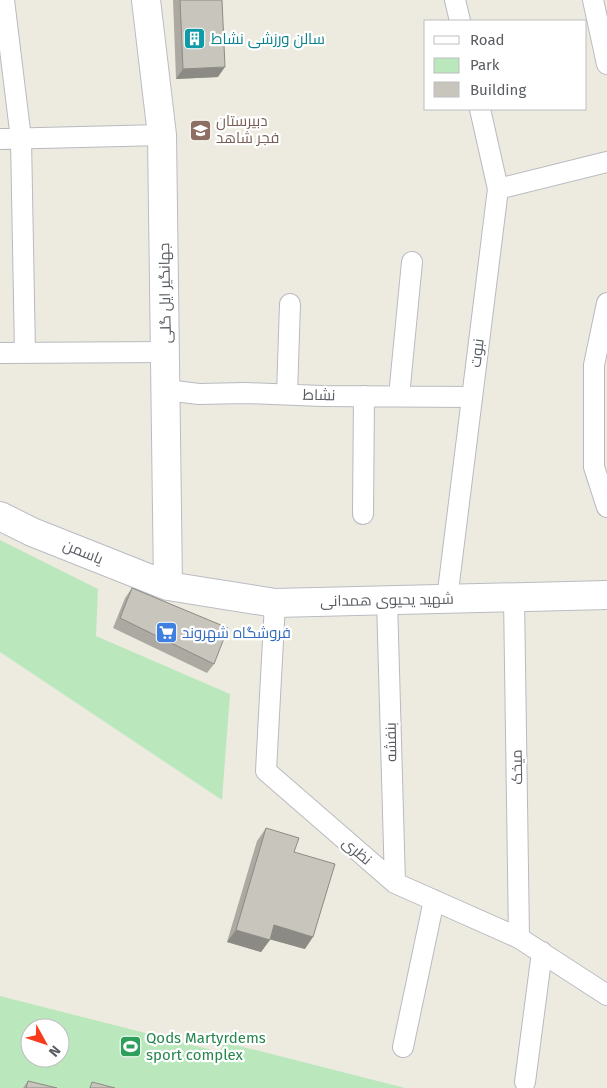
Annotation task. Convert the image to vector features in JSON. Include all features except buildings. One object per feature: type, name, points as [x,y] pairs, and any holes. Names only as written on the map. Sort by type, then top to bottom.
[{"type":"main road","name":"جهانگیر ایل گلی","points":[[146,0],[162,135],[168,586]]},
{"type":"main road","name":"یاسمن","points":[[0,516],[32,532],[168,586]]},
{"type":"main road","name":"شهید یحیوی همدانی","points":[[168,586],[275,603],[607,595]]},
{"type":"street","points":[[4,0],[21,139],[25,353]]},
{"type":"street","points":[[455,0],[460,20]]},
{"type":"street","points":[[593,0],[607,64]]},
{"type":"street","name":"نبوت","points":[[447,599],[498,189],[480,110]]},
{"type":"street","points":[[0,139],[162,135]]},
{"type":"street","points":[[498,189],[607,162]]},
{"type":"street","points":[[399,396],[412,262]]},
{"type":"street","points":[[607,303],[594,365],[594,467],[607,507]]},
{"type":"street","points":[[287,394],[290,304]]},
{"type":"street","points":[[0,353],[166,352]]},
{"type":"street","name":"نشاط","points":[[166,390],[199,394],[246,393],[472,397]]},
{"type":"street","points":[[363,514],[364,396]]},
{"type":"street","name":"میخک","points":[[514,597],[519,938]]},
{"type":"street","name":"بنفشه","points":[[387,600],[394,883]]},
{"type":"street","name":"نظری","points":[[275,603],[266,771],[394,883],[519,938],[607,995]]},
{"type":"street","points":[[403,1047],[434,900]]},
{"type":"street","points":[[525,1082],[542,952]]},
{"type":"green space","points":[[0,540],[98,589],[96,636],[230,694],[222,800],[0,652]]},
{"type":"green space","name":"Qods Martyrdems sport complex","points":[[0,996],[220,1052],[224,1042],[405,1088],[0,1088]]},
{"type":"place","name":"سالن ورزشی نشاط","points":[[195,39]]},
{"type":"place","name":"دبیرستان فجر شاهد","points":[[200,130]]},
{"type":"place","name":"فروشگاه شهروند","points":[[166,633]]},
{"type":"place","name":"Qods Martyrdems sport complex","points":[[130,1047]]}]
